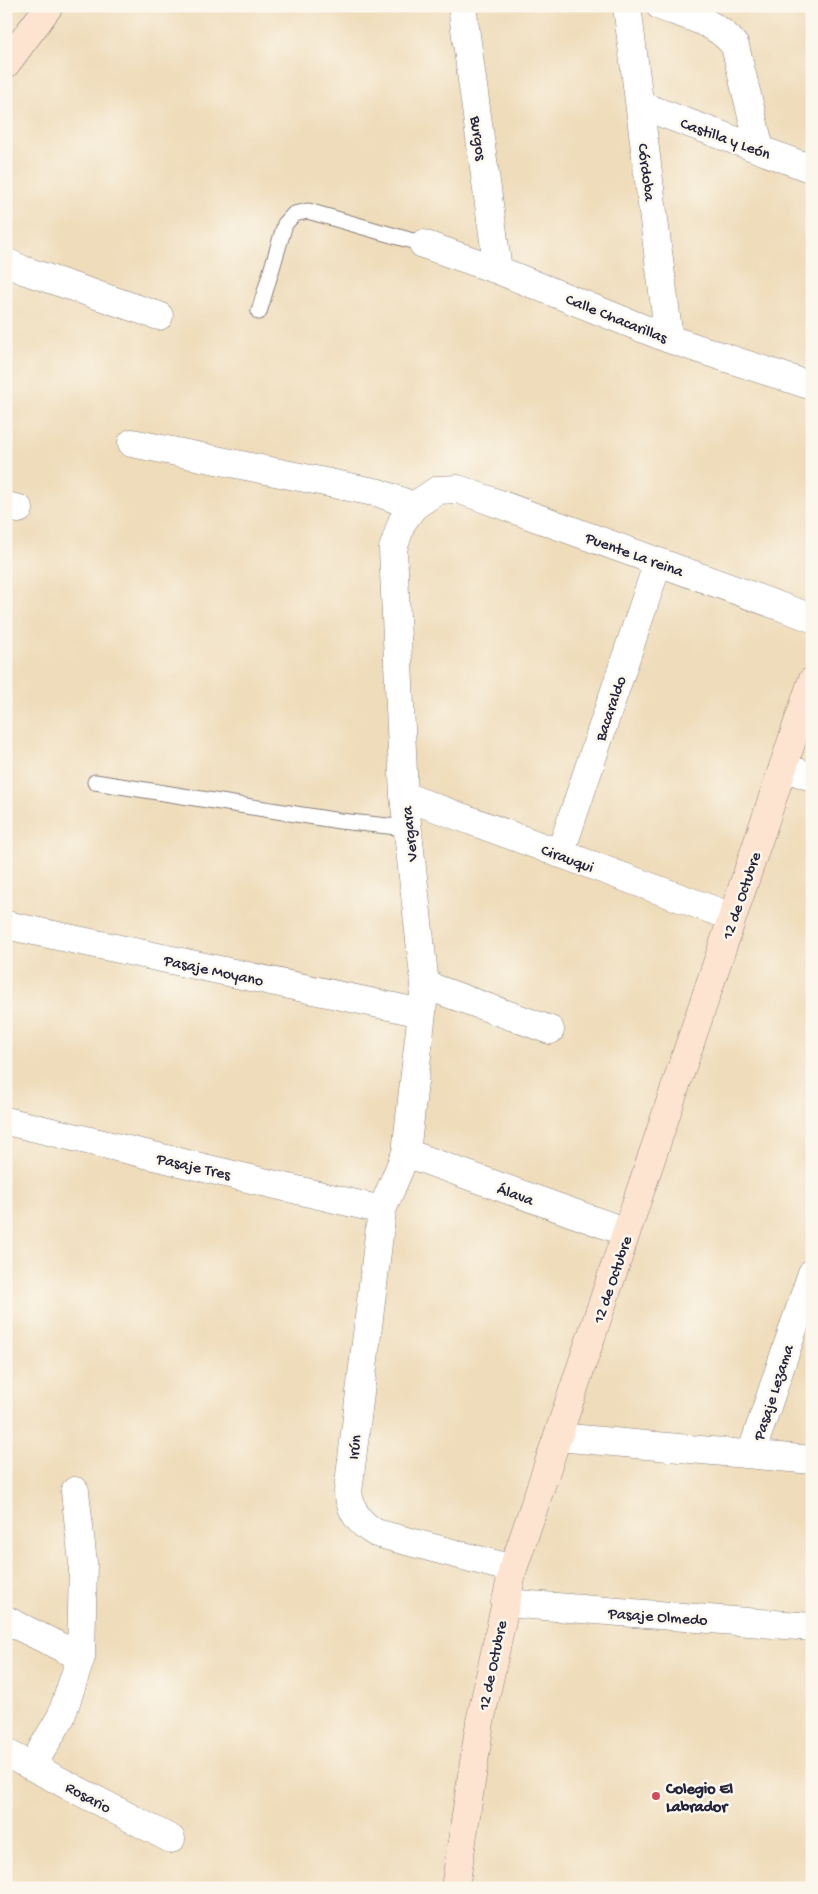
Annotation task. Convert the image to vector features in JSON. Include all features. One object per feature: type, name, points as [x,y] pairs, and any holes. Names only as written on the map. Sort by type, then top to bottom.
[{"type":"street","points":[[6,64],[48,6]]},
{"type":"street","name":"Burgos","points":[[462,6],[498,270]]},
{"type":"street","name":"Córdoba","points":[[627,6],[669,339]]},
{"type":"street","points":[[660,6],[716,27],[728,36],[736,46],[760,149]]},
{"type":"street","name":"Castilla y León","points":[[640,105],[812,169]]},
{"type":"street","name":"Calle Chacarillas","points":[[423,244],[498,270],[669,339],[812,386]]},
{"type":"street","points":[[6,262],[23,270],[159,316]]},
{"type":"street","points":[[132,443],[379,494],[414,506]]},
{"type":"street","name":"Vergara","points":[[382,1210],[406,1153],[425,985],[404,796],[393,549],[402,522],[414,506],[438,490],[458,489]]},
{"type":"street","name":"Puente La reina","points":[[458,489],[812,618]]},
{"type":"street","name":"Bacaraldo","points":[[560,854],[658,562]]},
{"type":"street","name":"12 de Octubre","points":[[455,1888],[480,1722],[513,1569],[812,681]]},
{"type":"street","points":[[783,767],[812,777]]},
{"type":"street","name":"Cirauqui","points":[[404,796],[732,917]]},
{"type":"street","name":"Pasaje Moyano","points":[[6,925],[422,1013]]},
{"type":"street","points":[[425,985],[550,1030]]},
{"type":"street","name":"Pasaje Tres","points":[[6,1121],[382,1210]]},
{"type":"street","name":"Álava","points":[[406,1153],[626,1232]]},
{"type":"street","name":"Irún","points":[[382,1210],[348,1492],[350,1506],[365,1527],[376,1533],[513,1569]]},
{"type":"street","name":"Pasaje Lezama","points":[[751,1454],[812,1273]]},
{"type":"street","points":[[558,1437],[812,1460]]},
{"type":"street","points":[[32,1766],[61,1717],[81,1657],[83,1563],[75,1491]]},
{"type":"street","name":"Pasaje Olmedo","points":[[505,1603],[812,1627]]},
{"type":"street","points":[[6,1620],[81,1657]]},
{"type":"street","name":"Rosario","points":[[6,1753],[171,1839]]},
{"type":"lane","points":[[259,312],[286,224],[294,214],[308,211],[423,244]]},
{"type":"lane","points":[[95,782],[340,821],[407,828]]},
{"type":"place","name":"Colegio El Labrador","points":[[656,1796]]}]
